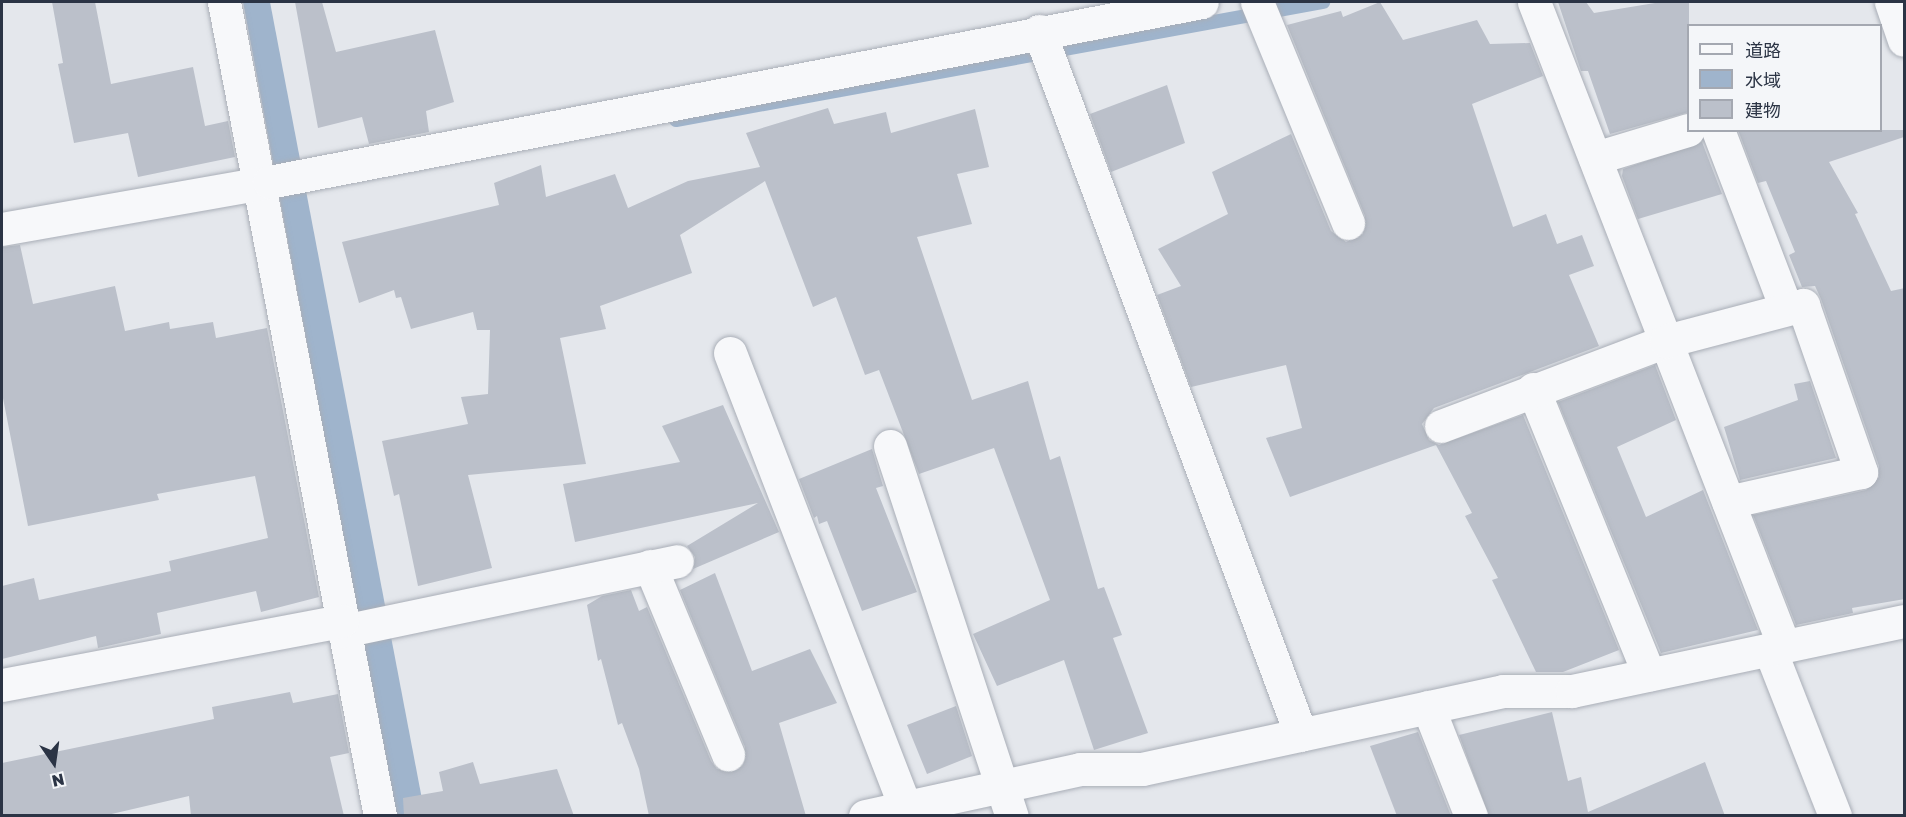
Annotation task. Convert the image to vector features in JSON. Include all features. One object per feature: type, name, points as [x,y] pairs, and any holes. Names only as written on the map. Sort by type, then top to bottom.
[{"type":"street","points":[[224,2],[264,183],[380,816]]},
{"type":"street","points":[[2,229],[307,175],[1039,31],[1202,2]]},
{"type":"street","points":[[1257,2],[1348,224]]},
{"type":"street","points":[[1534,2],[1728,502],[1835,816]]},
{"type":"street","points":[[1892,2],[1905,40]]},
{"type":"street","points":[[1039,31],[1301,735]]},
{"type":"street","points":[[1595,158],[1687,131]]},
{"type":"street","points":[[1719,132],[1786,308]]},
{"type":"street","points":[[1440,426],[1665,340],[1803,304],[1861,472],[1728,502]]},
{"type":"street","points":[[730,353],[905,807]]},
{"type":"street","points":[[1533,389],[1649,675]]},
{"type":"street","points":[[890,446],[1008,800]]},
{"type":"street","points":[[2,685],[392,621],[663,564],[728,754]]},
{"type":"street","points":[[865,816],[905,807],[1008,800],[1080,769],[1142,769],[1503,692],[1572,691],[1905,621]]},
{"type":"street","points":[[1428,707],[1471,816]]},
{"type":"water","points":[[243,2],[270,2],[425,815],[395,815]]},
{"type":"building","points":[[52,2],[95,2],[111,84],[193,67],[205,126],[228,121],[235,157],[138,177],[128,133],[74,143],[58,64],[63,63]]},
{"type":"building","points":[[295,2],[322,2],[336,52],[435,30],[454,102],[426,111],[429,132],[369,144],[362,117],[318,128]]},
{"type":"building","points":[[1380,2],[1403,40],[1477,20],[1490,44],[1530,43],[1543,76],[1472,104],[1513,227],[1546,214],[1557,244],[1582,235],[1594,266],[1569,275],[1599,346],[1434,408],[1422,424],[1429,440],[1439,445],[1523,415],[1619,650],[1563,672],[1536,672],[1492,580],[1498,578],[1465,516],[1472,513],[1436,445],[1290,497],[1266,438],[1302,428],[1286,365],[1191,387],[1157,295],[1181,286],[1158,249],[1228,214],[1212,172],[1291,134],[1331,231],[1346,242],[1363,234],[1365,216],[1287,25],[1341,11],[1343,17]]},
{"type":"building","points":[[1558,2],[1586,2],[1594,13],[1661,2],[1689,2],[1687,113],[1610,134],[1588,71],[1581,71]]},
{"type":"building","points":[[1167,85],[1185,143],[1111,172],[1090,114]]},
{"type":"building","points":[[828,108],[834,124],[886,112],[891,133],[975,109],[989,167],[957,174],[972,224],[917,237],[972,400],[1028,381],[1050,460],[1060,456],[1098,589],[1104,587],[1122,635],[1113,638],[1148,733],[1094,750],[1064,660],[997,686],[973,634],[1050,600],[994,448],[919,474],[879,370],[865,375],[836,297],[813,307],[765,181],[680,235],[692,273],[600,306],[606,329],[560,338],[586,464],[468,475],[492,568],[418,586],[399,494],[394,496],[382,441],[468,424],[461,397],[488,394],[490,330],[477,330],[473,312],[411,329],[401,297],[396,298],[394,290],[359,303],[342,242],[499,205],[494,183],[541,165],[546,197],[615,174],[628,208],[688,181],[760,167],[746,133]]},
{"type":"building","points":[[1903,130],[1904,137],[1829,162],[1858,213],[1855,214],[1891,291],[1905,288],[1905,599],[1852,608],[1853,613],[1796,625],[1753,515],[1866,490],[1879,477],[1879,466],[1821,299],[1815,286],[1802,287],[1789,255],[1795,252],[1766,181],[1758,183],[1739,132]]},
{"type":"building","points":[[1702,142],[1722,194],[1638,219],[1622,176],[1623,169]]},
{"type":"building","points":[[20,245],[33,304],[115,286],[125,331],[169,322],[170,329],[213,322],[216,338],[267,328],[319,597],[261,612],[256,591],[157,613],[161,634],[98,648],[96,636],[2,659],[2,586],[34,578],[39,600],[171,571],[169,561],[268,538],[255,476],[157,494],[159,500],[28,526],[2,393],[2,247]]},
{"type":"building","points":[[1655,365],[1676,420],[1617,447],[1646,517],[1703,490],[1758,630],[1661,653],[1558,402]]},
{"type":"building","points":[[1810,381],[1836,458],[1740,480],[1724,427],[1798,400],[1794,384]]},
{"type":"building","points":[[723,405],[779,532],[693,569],[695,557],[687,546],[758,503],[575,542],[563,484],[680,462],[662,426]]},
{"type":"building","points":[[872,449],[883,486],[876,488],[917,592],[862,611],[827,521],[819,524],[817,516],[814,518],[799,479]]},
{"type":"building","points":[[715,573],[752,671],[810,649],[837,703],[779,723],[806,816],[649,816],[639,769],[622,723],[618,725],[601,659],[598,661],[587,605],[602,596],[631,590],[639,611],[647,607],[711,761],[717,769],[735,771],[743,765],[745,747],[680,590]]},
{"type":"building","points":[[290,692],[293,703],[338,694],[349,753],[330,757],[344,816],[191,816],[189,796],[103,816],[2,816],[2,763],[214,719],[212,707]]},
{"type":"building","points":[[956,706],[972,756],[927,774],[907,725]]},
{"type":"building","points":[[1552,712],[1568,781],[1581,777],[1588,812],[1705,762],[1725,816],[1489,816],[1459,735]]},
{"type":"building","points":[[1418,732],[1451,816],[1397,816],[1370,746]]},
{"type":"building","points":[[473,762],[480,784],[557,769],[574,816],[404,816],[403,798],[443,791],[439,772]]},
{"type":"waterway","points":[[676,120],[1323,2]]}]
